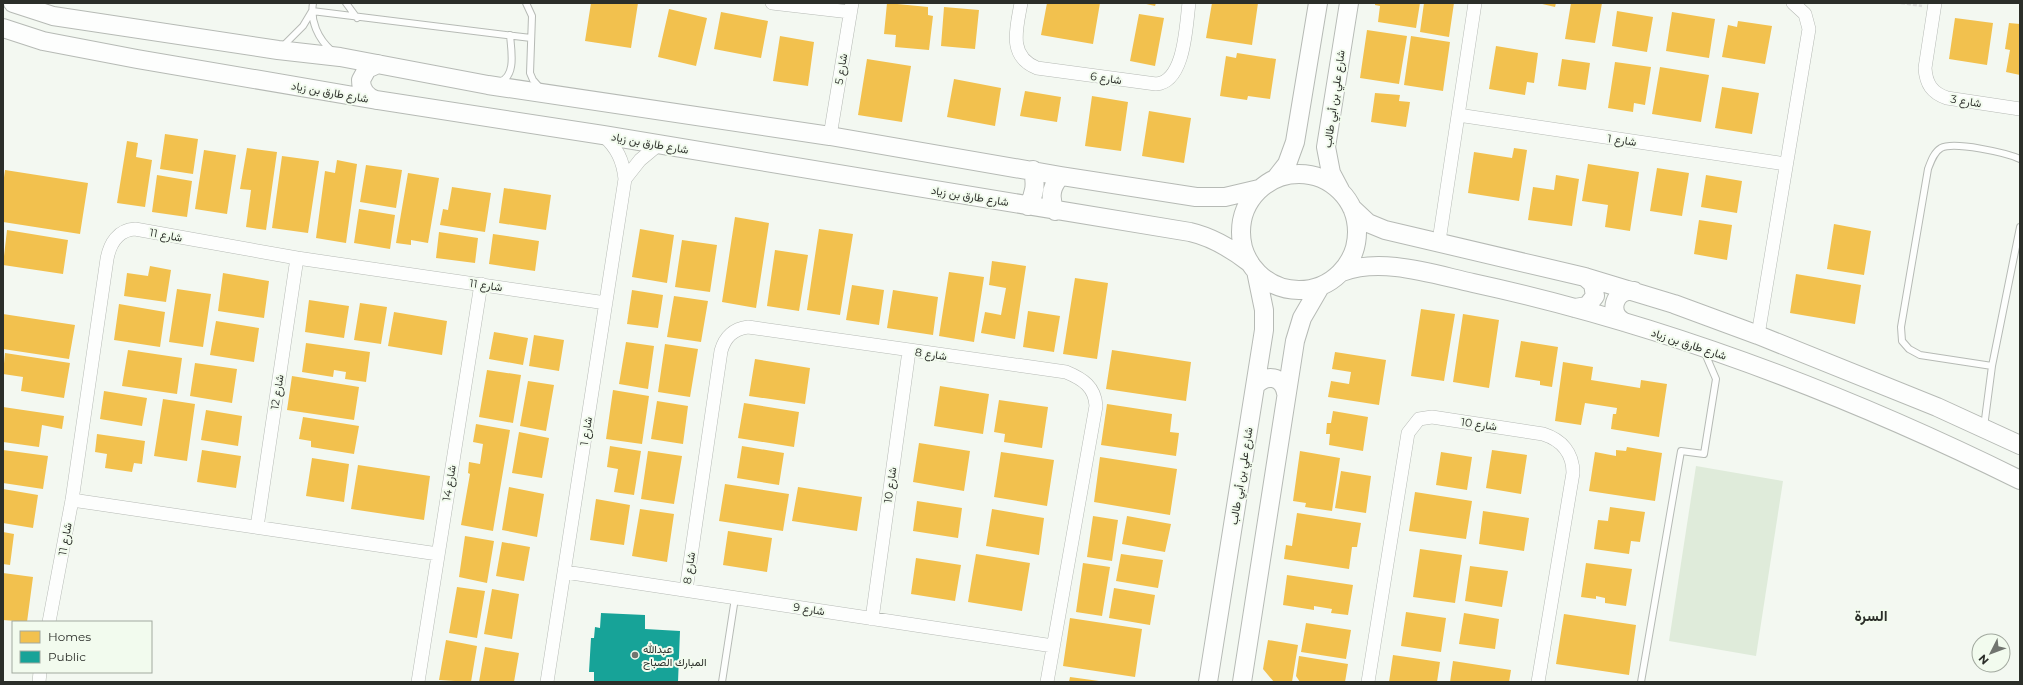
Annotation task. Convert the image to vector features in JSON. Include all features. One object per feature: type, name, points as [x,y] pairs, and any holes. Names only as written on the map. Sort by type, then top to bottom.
[{"type":"main road","points":[[13,3],[54,16],[278,50],[340,57],[488,85],[830,136],[1061,176],[1196,197],[1225,197],[1259,189],[1276,178],[1286,175],[1306,174],[1325,180],[1341,192],[1352,208],[1364,220],[1373,226],[1585,277],[1674,304],[1758,335],[1937,407],[2020,445]]},
{"type":"main road","points":[[1276,178],[1284,168],[1293,150],[1300,119],[1318,3]]},
{"type":"main road","name":"شارع علي بن أبي طالب","points":[[1341,192],[1330,173],[1326,147],[1328,126],[1349,3]]},
{"type":"main road","name":"شارع طارق بن زياد","points":[[3,28],[43,41],[377,100],[603,135],[1194,233],[1228,247],[1253,267]]},
{"type":"main road","points":[[377,100],[366,95],[361,86],[361,80],[367,69],[378,64]]},
{"type":"main road","points":[[1300,119],[1309,128],[1316,130],[1328,126]]},
{"type":"main road","points":[[1028,206],[1032,199],[1035,185],[1033,170]]},
{"type":"main road","points":[[1055,211],[1052,204],[1052,188],[1061,176]]},
{"type":"main road","points":[[1259,189],[1247,205],[1241,224],[1242,244],[1253,267],[1269,282],[1286,289],[1303,290],[1320,287]]},
{"type":"main road","points":[[1242,682],[1286,393],[1298,330],[1309,304],[1320,287],[1342,272],[1353,256],[1357,236],[1356,222],[1352,208]]},
{"type":"main road","name":"شارع طارق بن زياد","points":[[1342,272],[1363,266],[1388,266],[1492,287],[1624,322],[1703,347],[1806,385],[1908,428],[2020,480]]},
{"type":"main road","name":"شارع علي بن أبي طالب","points":[[1208,682],[1264,320],[1262,299],[1253,267]]},
{"type":"main road","points":[[1575,308],[1587,306],[1595,296],[1593,284],[1585,277]]},
{"type":"main road","points":[[1624,322],[1616,315],[1614,304],[1620,295],[1626,291],[1634,291]]},
{"type":"main road","points":[[1255,386],[1263,379],[1274,378],[1283,383],[1286,393]]},
{"type":"street","points":[[772,3],[851,8]]},
{"type":"street","name":"شارع 6","points":[[1021,3],[1016,36],[1016,47],[1020,55],[1030,65],[1037,68],[1156,84],[1166,81],[1177,68],[1189,3]]},
{"type":"street","points":[[1439,241],[1475,3]]},
{"type":"street","points":[[1758,335],[1809,29],[1805,14],[1793,3]]},
{"type":"street","name":"شارع 3","points":[[1935,6],[1925,68],[1926,79],[1932,90],[1947,98],[2020,109]]},
{"type":"street","name":"شارع 5","points":[[830,136],[851,8]]},
{"type":"street","name":"شارع 1","points":[[1458,115],[1786,164]]},
{"type":"street","name":"شارع 1","points":[[547,682],[625,180],[619,154],[603,135]]},
{"type":"street","name":"شارع 1","points":[[625,180],[640,160],[658,145]]},
{"type":"street","name":"شارع 11","points":[[50,621],[72,500],[107,259],[114,239],[122,232],[135,229],[297,258],[606,303]]},
{"type":"street","name":"شارع 12","points":[[256,527],[297,258]]},
{"type":"street","name":"شارع 14","points":[[418,682],[481,284]]},
{"type":"street","name":"شارع 8","points":[[686,590],[721,351],[729,335],[738,329],[748,327],[909,351],[1066,372],[1080,378],[1093,391],[1096,406],[1047,682]]},
{"type":"street","name":"شارع 10","points":[[872,619],[909,351]]},
{"type":"street","name":"شارع 10","points":[[1368,682],[1408,433],[1419,419],[1432,417],[1543,434],[1557,439],[1566,448],[1572,458],[1573,473],[1538,682]]},
{"type":"street","points":[[72,500],[438,554]]},
{"type":"street","name":"شارع 9","points":[[565,572],[1053,646]]},
{"type":"lane","points":[[313,3],[312,11],[315,27],[322,41],[340,57]]},
{"type":"lane","points":[[346,3],[357,18]]},
{"type":"lane","points":[[526,3],[532,16],[530,73],[537,86],[550,94]]},
{"type":"lane","points":[[312,11],[357,18],[531,38]]},
{"type":"lane","points":[[278,50],[299,30],[312,11]]},
{"type":"lane","points":[[488,85],[502,81],[510,72],[510,35]]},
{"type":"lane","points":[[1992,366],[1914,353],[1902,341],[1902,327],[1928,168],[1933,156],[1941,148],[1951,145],[2002,152],[2020,159]]},
{"type":"lane","points":[[1984,428],[1992,366],[2020,227]]},
{"type":"lane","points":[[1641,682],[1681,451],[1704,454],[1716,379],[1703,347]]},
{"type":"lane","points":[[722,682],[735,598]]},
{"type":"path","points":[[1901,3],[1935,6]]},
{"type":"green space","points":[[1696,466],[1783,481],[1756,656],[1669,641]]},
{"type":"building: Homes","points":[[591,3],[638,3],[631,48],[585,41]]},
{"type":"building: Homes","points":[[887,3],[928,7],[928,15],[933,16],[929,50],[895,47],[896,35],[884,34]]},
{"type":"building: Homes","points":[[1047,3],[1100,3],[1093,44],[1041,35]]},
{"type":"building: Homes","points":[[1142,3],[1156,3],[1155,6]]},
{"type":"building: Homes","points":[[1212,3],[1258,3],[1252,45],[1206,38]]},
{"type":"building: Homes","points":[[1375,3],[1420,3],[1416,28],[1378,22],[1380,6],[1375,5]]},
{"type":"building: Homes","points":[[1424,3],[1454,3],[1449,37],[1420,32]]},
{"type":"building: Homes","points":[[1538,3],[1556,3],[1555,7]]},
{"type":"building: Homes","points":[[1571,3],[1602,3],[1595,43],[1565,39]]},
{"type":"building: Homes","points":[[944,7],[979,10],[975,49],[941,46]]},
{"type":"building: Homes","points":[[669,9],[707,18],[696,66],[658,57]]},
{"type":"building: Homes","points":[[1617,11],[1653,17],[1647,52],[1612,46]]},
{"type":"building: Homes","points":[[721,12],[768,21],[761,58],[714,49]]},
{"type":"building: Homes","points":[[1672,12],[1715,19],[1709,58],[1666,51]]},
{"type":"building: Homes","points":[[1139,14],[1164,18],[1155,66],[1130,61]]},
{"type":"building: Homes","points":[[1955,18],[1993,23],[1987,65],[1949,59]]},
{"type":"building: Homes","points":[[1738,21],[1772,26],[1765,64],[1722,57],[1728,25],[1737,27]]},
{"type":"building: Homes","points":[[2009,23],[2020,24],[2020,75],[2006,72],[2010,50],[2005,49]]},
{"type":"building: Homes","points":[[1367,30],[1407,36],[1399,84],[1360,78]]},
{"type":"building: Homes","points":[[780,36],[814,42],[808,86],[773,81]]},
{"type":"building: Homes","points":[[1411,36],[1450,42],[1443,91],[1404,85]]},
{"type":"building: Homes","points":[[1496,46],[1538,53],[1534,83],[1527,82],[1525,95],[1489,89]]},
{"type":"building: Homes","points":[[1237,53],[1276,59],[1270,99],[1248,96],[1247,100],[1220,96],[1226,56],[1236,58]]},
{"type":"building: Homes","points":[[867,59],[911,66],[902,122],[858,115]]},
{"type":"building: Homes","points":[[1562,59],[1590,63],[1586,90],[1558,86]]},
{"type":"building: Homes","points":[[1615,62],[1651,67],[1645,105],[1634,103],[1633,112],[1608,108]]},
{"type":"building: Homes","points":[[1660,67],[1709,75],[1701,122],[1652,114]]},
{"type":"building: Homes","points":[[954,79],[1001,88],[995,126],[947,117]]},
{"type":"building: Homes","points":[[1722,87],[1759,93],[1752,134],[1715,128]]},
{"type":"building: Homes","points":[[1025,91],[1061,97],[1057,122],[1020,116]]},
{"type":"building: Homes","points":[[1375,93],[1400,95],[1399,101],[1410,102],[1406,127],[1371,122]]},
{"type":"building: Homes","points":[[1092,96],[1128,102],[1121,151],[1085,146]]},
{"type":"building: Homes","points":[[1149,111],[1191,118],[1184,163],[1142,156]]},
{"type":"building: Homes","points":[[165,134],[198,139],[193,174],[160,169]]},
{"type":"building: Homes","points":[[127,141],[138,143],[136,157],[152,160],[145,207],[117,203]]},
{"type":"building: Homes","points":[[247,148],[277,152],[266,230],[246,227],[251,190],[240,189]]},
{"type":"building: Homes","points":[[1514,148],[1527,150],[1519,201],[1468,193],[1474,152],[1512,158]]},
{"type":"building: Homes","points":[[204,150],[236,155],[227,214],[195,209]]},
{"type":"building: Homes","points":[[282,156],[319,161],[308,233],[272,228]]},
{"type":"building: Homes","points":[[337,160],[357,164],[346,243],[316,238],[325,171],[335,173]]},
{"type":"building: Homes","points":[[1588,164],[1639,172],[1630,231],[1605,227],[1608,205],[1582,201]]},
{"type":"building: Homes","points":[[366,165],[402,170],[396,208],[360,202]]},
{"type":"building: Homes","points":[[1657,168],[1689,173],[1682,216],[1650,211]]},
{"type":"building: Homes","points":[[5,170],[88,183],[80,234],[3,222],[3,185]]},
{"type":"building: Homes","points":[[408,173],[439,178],[428,243],[411,240],[411,245],[396,243]]},
{"type":"building: Homes","points":[[157,175],[192,181],[187,217],[152,212]]},
{"type":"building: Homes","points":[[1556,175],[1579,179],[1572,226],[1528,220],[1533,187],[1554,190]]},
{"type":"building: Homes","points":[[1706,175],[1742,181],[1737,213],[1701,207]]},
{"type":"building: Homes","points":[[452,187],[491,193],[485,232],[440,225],[443,209],[448,210]]},
{"type":"building: Homes","points":[[504,188],[551,195],[546,230],[499,223]]},
{"type":"building: Homes","points":[[359,209],[395,215],[390,249],[354,243]]},
{"type":"building: Homes","points":[[735,217],[769,223],[756,308],[722,302]]},
{"type":"building: Homes","points":[[1699,220],[1732,225],[1727,260],[1694,254]]},
{"type":"building: Homes","points":[[1834,224],[1871,231],[1864,275],[1827,269]]},
{"type":"building: Homes","points":[[640,229],[674,235],[667,283],[632,277]]},
{"type":"building: Homes","points":[[819,229],[853,234],[840,315],[807,310]]},
{"type":"building: Homes","points":[[7,230],[68,240],[63,274],[3,265]]},
{"type":"building: Homes","points":[[439,232],[478,238],[475,263],[436,258]]},
{"type":"building: Homes","points":[[493,234],[539,241],[535,271],[489,264]]},
{"type":"building: Homes","points":[[682,240],[717,245],[710,292],[675,287]]},
{"type":"building: Homes","points":[[775,250],[808,255],[799,311],[767,306]]},
{"type":"building: Homes","points":[[992,261],[1026,266],[1015,339],[981,333],[985,312],[1001,315],[1006,288],[989,285]]},
{"type":"building: Homes","points":[[150,266],[171,270],[166,302],[124,296],[127,273],[148,276]]},
{"type":"building: Homes","points":[[949,272],[984,277],[974,342],[939,336]]},
{"type":"building: Homes","points":[[223,273],[269,281],[264,318],[218,311]]},
{"type":"building: Homes","points":[[1796,274],[1861,285],[1855,324],[1790,313]]},
{"type":"building: Homes","points":[[1075,278],[1108,283],[1097,359],[1063,354]]},
{"type":"building: Homes","points":[[852,285],[884,290],[879,325],[846,320]]},
{"type":"building: Homes","points":[[177,289],[211,294],[203,347],[169,342]]},
{"type":"building: Homes","points":[[632,290],[663,295],[658,328],[627,324]]},
{"type":"building: Homes","points":[[893,290],[938,297],[933,335],[887,328]]},
{"type":"building: Homes","points":[[674,296],[708,301],[701,342],[667,337]]},
{"type":"building: Homes","points":[[309,300],[349,306],[344,338],[305,332]]},
{"type":"building: Homes","points":[[360,303],[387,307],[381,344],[354,340]]},
{"type":"building: Homes","points":[[119,304],[165,312],[160,347],[114,340]]},
{"type":"building: Homes","points":[[1421,309],[1455,314],[1444,381],[1411,376]]},
{"type":"building: Homes","points":[[1028,311],[1060,316],[1054,352],[1023,347]]},
{"type":"building: Homes","points":[[394,312],[447,321],[442,355],[388,346]]},
{"type":"building: Homes","points":[[3,314],[75,325],[69,359],[3,349]]},
{"type":"building: Homes","points":[[1463,314],[1499,320],[1489,388],[1453,382]]},
{"type":"building: Homes","points":[[216,321],[259,328],[254,362],[210,355]]},
{"type":"building: Homes","points":[[494,332],[528,338],[523,365],[489,359]]},
{"type":"building: Homes","points":[[534,335],[564,340],[559,371],[529,366]]},
{"type":"building: Homes","points":[[1521,341],[1558,347],[1552,387],[1540,385],[1540,381],[1515,377]]},
{"type":"building: Homes","points":[[626,342],[654,346],[648,389],[619,384]]},
{"type":"building: Homes","points":[[306,343],[370,352],[366,382],[345,379],[346,372],[334,370],[333,377],[302,372]]},
{"type":"building: Homes","points":[[665,344],[698,349],[690,397],[658,392]]},
{"type":"building: Homes","points":[[128,350],[182,358],[177,394],[122,386]]},
{"type":"building: Homes","points":[[1112,350],[1191,362],[1186,401],[1106,389]]},
{"type":"building: Homes","points":[[1335,352],[1386,360],[1379,405],[1328,397],[1331,381],[1349,384],[1351,372],[1332,369]]},
{"type":"building: Homes","points":[[5,353],[70,363],[64,398],[21,391],[23,377],[3,374]]},
{"type":"building: Homes","points":[[755,359],[810,368],[805,404],[749,396]]},
{"type":"building: Homes","points":[[1563,362],[1593,367],[1591,380],[1640,388],[1641,380],[1667,384],[1659,437],[1611,429],[1613,414],[1616,414],[1617,408],[1585,403],[1581,425],[1555,421]]},
{"type":"building: Homes","points":[[195,363],[237,369],[232,403],[190,396]]},
{"type":"building: Homes","points":[[487,370],[521,375],[513,423],[479,417]]},
{"type":"building: Homes","points":[[292,376],[359,387],[354,420],[287,410]]},
{"type":"building: Homes","points":[[528,381],[554,385],[546,431],[520,426]]},
{"type":"building: Homes","points":[[940,386],[989,394],[983,434],[934,426]]},
{"type":"building: Homes","points":[[613,390],[649,396],[642,444],[606,439]]},
{"type":"building: Homes","points":[[104,391],[147,398],[142,426],[100,419]]},
{"type":"building: Homes","points":[[163,399],[195,404],[187,461],[154,456]]},
{"type":"building: Homes","points":[[999,400],[1048,407],[1042,448],[1004,442],[1005,434],[994,432]]},
{"type":"building: Homes","points":[[657,401],[688,406],[683,444],[651,439]]},
{"type":"building: Homes","points":[[744,403],[799,412],[794,447],[738,438]]},
{"type":"building: Homes","points":[[1107,404],[1172,414],[1170,432],[1179,433],[1176,456],[1101,445]]},
{"type":"building: Homes","points":[[3,407],[64,416],[62,429],[42,425],[39,447],[3,442]]},
{"type":"building: Homes","points":[[206,410],[242,416],[238,446],[201,440]]},
{"type":"building: Homes","points":[[1333,411],[1368,417],[1363,451],[1329,445],[1330,434],[1326,434],[1327,423],[1331,423]]},
{"type":"building: Homes","points":[[303,417],[359,426],[354,454],[311,447],[311,441],[299,439]]},
{"type":"building: Homes","points":[[476,424],[510,430],[493,531],[461,525],[470,474],[468,473],[469,462],[480,464],[483,444],[473,442]]},
{"type":"building: Homes","points":[[519,432],[549,438],[542,478],[512,473]]},
{"type":"building: Homes","points":[[97,434],[145,441],[142,464],[134,463],[132,472],[105,468],[107,454],[95,452]]},
{"type":"building: Homes","points":[[919,443],[970,451],[964,491],[913,482]]},
{"type":"building: Homes","points":[[610,446],[641,451],[634,495],[614,492],[618,469],[607,467]]},
{"type":"building: Homes","points":[[742,446],[784,453],[779,485],[737,478]]},
{"type":"building: Homes","points":[[1627,447],[1662,453],[1655,501],[1589,491],[1595,452],[1616,456],[1616,450],[1626,451]]},
{"type":"building: Homes","points":[[3,450],[48,456],[43,489],[3,483]]},
{"type":"building: Homes","points":[[202,450],[241,456],[236,488],[197,482]]},
{"type":"building: Homes","points":[[1492,450],[1527,455],[1521,494],[1486,488]]},
{"type":"building: Homes","points":[[648,451],[682,456],[674,504],[641,499]]},
{"type":"building: Homes","points":[[1300,451],[1340,458],[1332,511],[1305,507],[1306,503],[1293,501]]},
{"type":"building: Homes","points":[[1001,452],[1054,460],[1047,506],[994,497]]},
{"type":"building: Homes","points":[[1441,452],[1472,457],[1467,490],[1436,485]]},
{"type":"building: Homes","points":[[1100,457],[1177,469],[1170,515],[1094,502]]},
{"type":"building: Homes","points":[[312,458],[349,464],[344,502],[306,496]]},
{"type":"building: Homes","points":[[358,465],[430,476],[424,520],[351,509]]},
{"type":"building: Homes","points":[[1341,471],[1371,476],[1366,513],[1335,508]]},
{"type":"building: Homes","points":[[725,484],[789,494],[783,531],[719,521]]},
{"type":"building: Homes","points":[[509,487],[544,494],[537,537],[502,530]]},
{"type":"building: Homes","points":[[798,487],[862,497],[857,531],[792,521]]},
{"type":"building: Homes","points":[[3,489],[38,495],[33,528],[3,523]]},
{"type":"building: Homes","points":[[1415,492],[1472,501],[1466,539],[1409,531]]},
{"type":"building: Homes","points":[[596,499],[630,505],[624,545],[590,540]]},
{"type":"building: Homes","points":[[917,501],[962,508],[958,538],[913,531]]},
{"type":"building: Homes","points":[[1610,507],[1645,512],[1640,542],[1631,541],[1629,554],[1594,549],[1598,520],[1608,521]]},
{"type":"building: Homes","points":[[640,509],[674,514],[667,562],[632,556]]},
{"type":"building: Homes","points":[[992,509],[1044,518],[1039,555],[986,546]]},
{"type":"building: Homes","points":[[1483,511],[1529,518],[1524,551],[1479,544]]},
{"type":"building: Homes","points":[[1297,513],[1361,523],[1357,547],[1352,547],[1349,569],[1284,559],[1286,545],[1292,546]]},
{"type":"building: Homes","points":[[1093,516],[1118,520],[1112,561],[1087,557]]},
{"type":"building: Homes","points":[[1127,516],[1171,524],[1165,552],[1122,544]]},
{"type":"building: Homes","points":[[728,531],[772,538],[767,572],[723,565]]},
{"type":"building: Homes","points":[[3,532],[14,534],[10,565],[3,564]]},
{"type":"building: Homes","points":[[465,536],[494,541],[487,583],[459,577]]},
{"type":"building: Homes","points":[[502,542],[530,547],[524,581],[496,576]]},
{"type":"building: Homes","points":[[1420,549],[1462,555],[1455,603],[1413,597]]},
{"type":"building: Homes","points":[[976,554],[1030,563],[1022,611],[968,602]]},
{"type":"building: Homes","points":[[1121,554],[1163,560],[1158,588],[1116,581]]},
{"type":"building: Homes","points":[[916,558],[961,565],[955,601],[911,594]]},
{"type":"building: Homes","points":[[1083,563],[1110,567],[1102,616],[1076,612]]},
{"type":"building: Homes","points":[[1586,563],[1632,569],[1626,606],[1605,603],[1605,598],[1596,596],[1596,599],[1581,597]]},
{"type":"building: Homes","points":[[1470,566],[1508,571],[1502,607],[1465,601]]},
{"type":"building: Homes","points":[[3,573],[33,577],[27,621],[3,620]]},
{"type":"building: Homes","points":[[1287,575],[1353,585],[1348,615],[1331,613],[1332,609],[1314,606],[1314,610],[1283,605]]},
{"type":"building: Homes","points":[[457,587],[485,591],[477,638],[449,633]]},
{"type":"building: Homes","points":[[1114,588],[1155,595],[1150,625],[1109,618]]},
{"type":"building: Homes","points":[[492,589],[519,594],[512,639],[484,634]]},
{"type":"building: Homes","points":[[1406,612],[1446,618],[1441,652],[1401,646]]},
{"type":"building: Homes","points":[[1464,613],[1499,619],[1495,649],[1459,644]]},
{"type":"building: Homes","points":[[1564,614],[1636,625],[1629,675],[1556,664]]},
{"type":"building: Homes","points":[[1070,618],[1142,629],[1135,677],[1063,666]]},
{"type":"building: Homes","points":[[1306,623],[1351,630],[1346,659],[1301,652]]},
{"type":"building: Homes","points":[[446,640],[477,646],[471,682],[439,680]]},
{"type":"building: Homes","points":[[1268,640],[1298,645],[1292,682],[1274,682],[1263,669]]},
{"type":"building: Homes","points":[[485,647],[519,653],[514,682],[479,682]]},
{"type":"building: Homes","points":[[1393,655],[1440,662],[1437,682],[1389,682]]},
{"type":"building: Homes","points":[[1299,656],[1348,664],[1345,682],[1300,682],[1296,676]]},
{"type":"building: Homes","points":[[1453,661],[1511,670],[1509,682],[1450,682]]},
{"type":"building: Homes","points":[[1070,677],[1099,681],[1069,682]]},
{"type":"building: Public","name":"عبدالله المبارك الصباح","points":[[601,613],[645,615],[645,629],[680,631],[678,682],[594,681],[594,672],[589,672],[591,638],[594,638],[595,627],[600,628]]},
{"type":"place","name":"عبدالله المبارك الصباح","points":[[635,655]]},
{"type":"district","name":"السرة","points":[[1871,616]]}]
